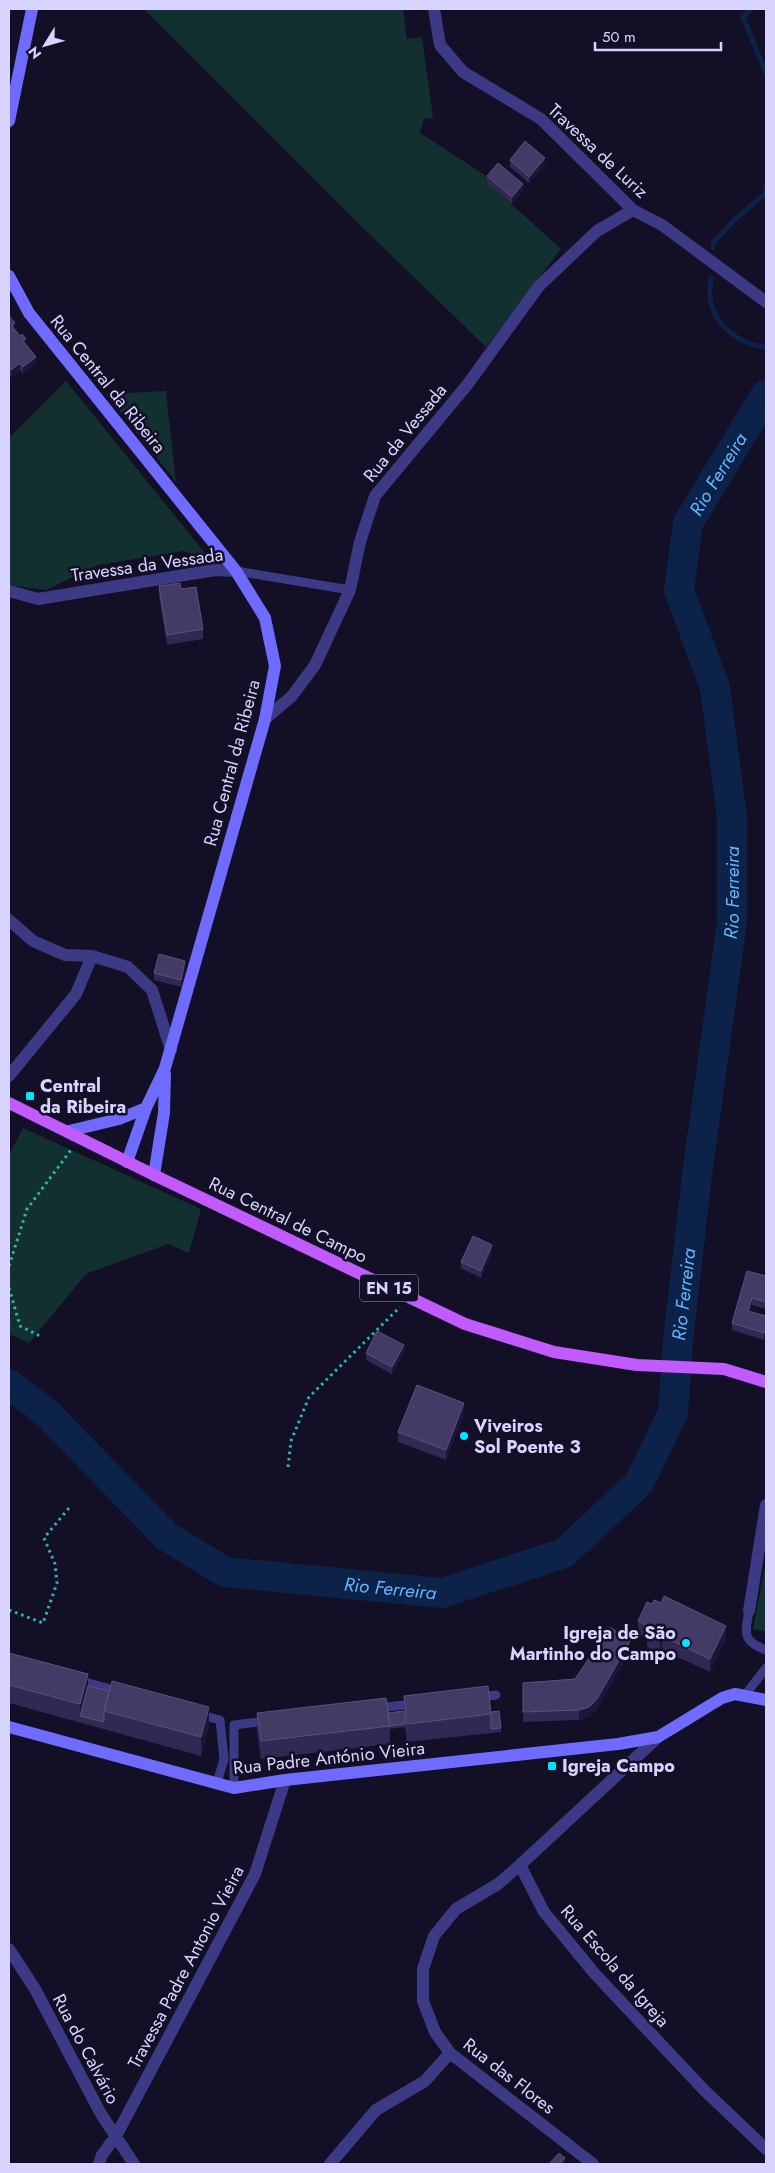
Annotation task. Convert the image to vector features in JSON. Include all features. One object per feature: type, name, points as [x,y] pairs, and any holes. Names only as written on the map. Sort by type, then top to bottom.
[{"type":"main road","name":"Rua Central de Campo","points":[[9,1103],[69,1131],[127,1162],[465,1324],[554,1352],[637,1365],[724,1369],[766,1382]]},
{"type":"street","points":[[9,120],[32,9]]},
{"type":"street","name":"Travessa de Luriz","points":[[434,9],[440,45],[463,72],[540,119],[633,210],[662,225],[766,302]]},
{"type":"street","name":"Rua da Vessada","points":[[266,719],[292,696],[315,666],[350,590],[360,542],[375,496],[467,385],[539,286],[597,231],[633,210]]},
{"type":"street","name":"Rua Central da Ribeira","points":[[9,276],[29,314],[236,571],[265,618],[275,666],[266,719],[171,1050],[165,1068],[146,1108],[127,1162]]},
{"type":"street","name":"Travessa da Vessada","points":[[9,591],[38,599],[215,570],[236,571]]},
{"type":"street","points":[[9,920],[33,941],[65,955],[92,956],[128,967],[152,990],[171,1050]]},
{"type":"street","points":[[9,1076],[76,994],[92,956]]},
{"type":"street","name":"Rua Central da Ribeira","points":[[154,1175],[164,1113],[165,1068]]},
{"type":"street","points":[[69,1131],[119,1118],[146,1108]]},
{"type":"street","points":[[749,1611],[766,1505]]},
{"type":"street","points":[[520,1865],[658,1737],[722,1698],[735,1694],[766,1700]]},
{"type":"street","name":"Rua Padre António Vieira","points":[[9,1727],[234,1788],[285,1780],[618,1744],[658,1737]]},
{"type":"street","name":"Travessa Padre Antonio Vieira","points":[[99,2164],[102,2155],[116,2136],[255,1874],[285,1780]]},
{"type":"street","name":"Rua das Flores","points":[[520,1865],[498,1884],[456,1909],[434,1936],[423,1970],[422,2001],[435,2032],[450,2053],[585,2162]]},
{"type":"street","name":"Rua Escola da Igreja","points":[[520,1865],[544,1912],[595,1974],[704,2090],[766,2149]]},
{"type":"street","name":"Rua do Calvário","points":[[9,1949],[34,1989],[101,2114],[134,2164]]},
{"type":"street","points":[[330,2164],[376,2110],[425,2081],[450,2053]]},
{"type":"lane","name":"Travessa da Vessada","points":[[236,571],[350,590]]},
{"type":"lane","points":[[749,1611],[745,1633],[747,1638],[752,1643],[766,1650]]},
{"type":"lane","points":[[745,1695],[766,1668]]},
{"type":"lane","points":[[66,1677],[133,1696]]},
{"type":"lane","points":[[467,1698],[496,1695]]},
{"type":"lane","points":[[370,1709],[428,1702]]},
{"type":"lane","points":[[191,1712],[220,1720],[224,1759],[216,1783]]},
{"type":"lane","points":[[234,1788],[234,1725],[273,1720]]},
{"type":"path","points":[[9,1266],[28,1209],[81,1138]]},
{"type":"path","points":[[9,1288],[20,1326],[40,1336]]},
{"type":"path","points":[[288,1467],[291,1441],[309,1397],[409,1297]]},
{"type":"path","points":[[9,1610],[43,1623],[57,1583],[55,1564],[44,1538],[69,1508]]},
{"type":"green space","points":[[144,9],[403,9],[407,39],[422,37],[433,118],[424,119],[420,133],[491,179],[488,183],[561,249],[486,347],[358,223]]},
{"type":"green space","points":[[66,381],[213,563],[184,551],[98,565],[46,590],[9,585],[9,438]]},
{"type":"green space","points":[[166,391],[176,482],[106,394]]},
{"type":"green space","points":[[23,1128],[201,1209],[189,1253],[168,1244],[86,1274],[29,1343],[9,1334],[9,1155]]},
{"type":"green space","points":[[766,1562],[766,1632],[753,1629]]},
{"type":"building","points":[[525,141],[545,158],[529,177],[510,160]]},
{"type":"building","points":[[498,163],[523,184],[512,197],[487,176]]},
{"type":"building","points":[[9,316],[15,323],[12,326],[20,336],[22,334],[26,339],[23,341],[36,357],[23,367],[20,363],[11,370],[9,367]]},
{"type":"building","points":[[180,583],[181,589],[196,587],[203,629],[167,635],[159,586]]},
{"type":"building","points":[[159,954],[185,961],[181,980],[154,973]]},
{"type":"building","points":[[473,1236],[492,1245],[481,1271],[461,1262]]},
{"type":"building","points":[[747,1271],[766,1276],[766,1302],[752,1298],[748,1311],[766,1316],[764,1333],[732,1323]]},
{"type":"building","points":[[377,1331],[404,1345],[392,1367],[366,1353]]},
{"type":"building","points":[[417,1385],[464,1403],[446,1450],[398,1432]]},
{"type":"building","name":"Igreja de São Martinho do Campo","points":[[664,1596],[726,1626],[710,1659],[662,1636],[660,1640],[647,1634],[650,1627],[638,1621],[647,1602],[652,1604],[654,1600],[661,1603]]},
{"type":"building","points":[[610,1627],[630,1641],[597,1699],[589,1707],[579,1710],[523,1712],[523,1683],[575,1679]]},
{"type":"building","points":[[9,1653],[88,1674],[80,1704],[9,1685]]},
{"type":"building","points":[[112,1681],[209,1707],[201,1737],[104,1711]]},
{"type":"building","points":[[88,1686],[109,1691],[104,1711],[104,1722],[80,1716]]},
{"type":"building","points":[[488,1686],[491,1714],[407,1724],[404,1696]]},
{"type":"building","points":[[386,1698],[390,1726],[261,1741],[257,1713]]},
{"type":"building","points":[[404,1711],[405,1724],[390,1726],[388,1713]]},
{"type":"building","points":[[499,1711],[501,1728],[491,1729],[491,1712]]},
{"type":"building","points":[[559,2153],[565,2158],[560,2164],[549,2164]]},
{"type":"waterway","points":[[751,9],[743,17],[766,73]]},
{"type":"waterway","points":[[713,247],[714,242],[734,220],[765,194],[766,186]]},
{"type":"waterway","points":[[711,278],[710,298],[712,308],[723,325],[738,338],[766,347]]},
{"type":"waterway","name":"Rio Ferreira","points":[[9,1384],[48,1414],[166,1536],[225,1572],[442,1593],[564,1553],[639,1483],[673,1413],[678,1341],[697,1175],[732,922],[732,817],[715,688],[679,590],[688,523],[766,394]]},
{"type":"place","name":"Central da Ribeira","points":[[30,1096]]},
{"type":"place","name":"Viveiros Sol Poente 3","points":[[464,1436]]},
{"type":"place","name":"Igreja de São Martinho do Campo","points":[[686,1643]]},
{"type":"place","name":"Igreja Campo","points":[[552,1766]]}]
